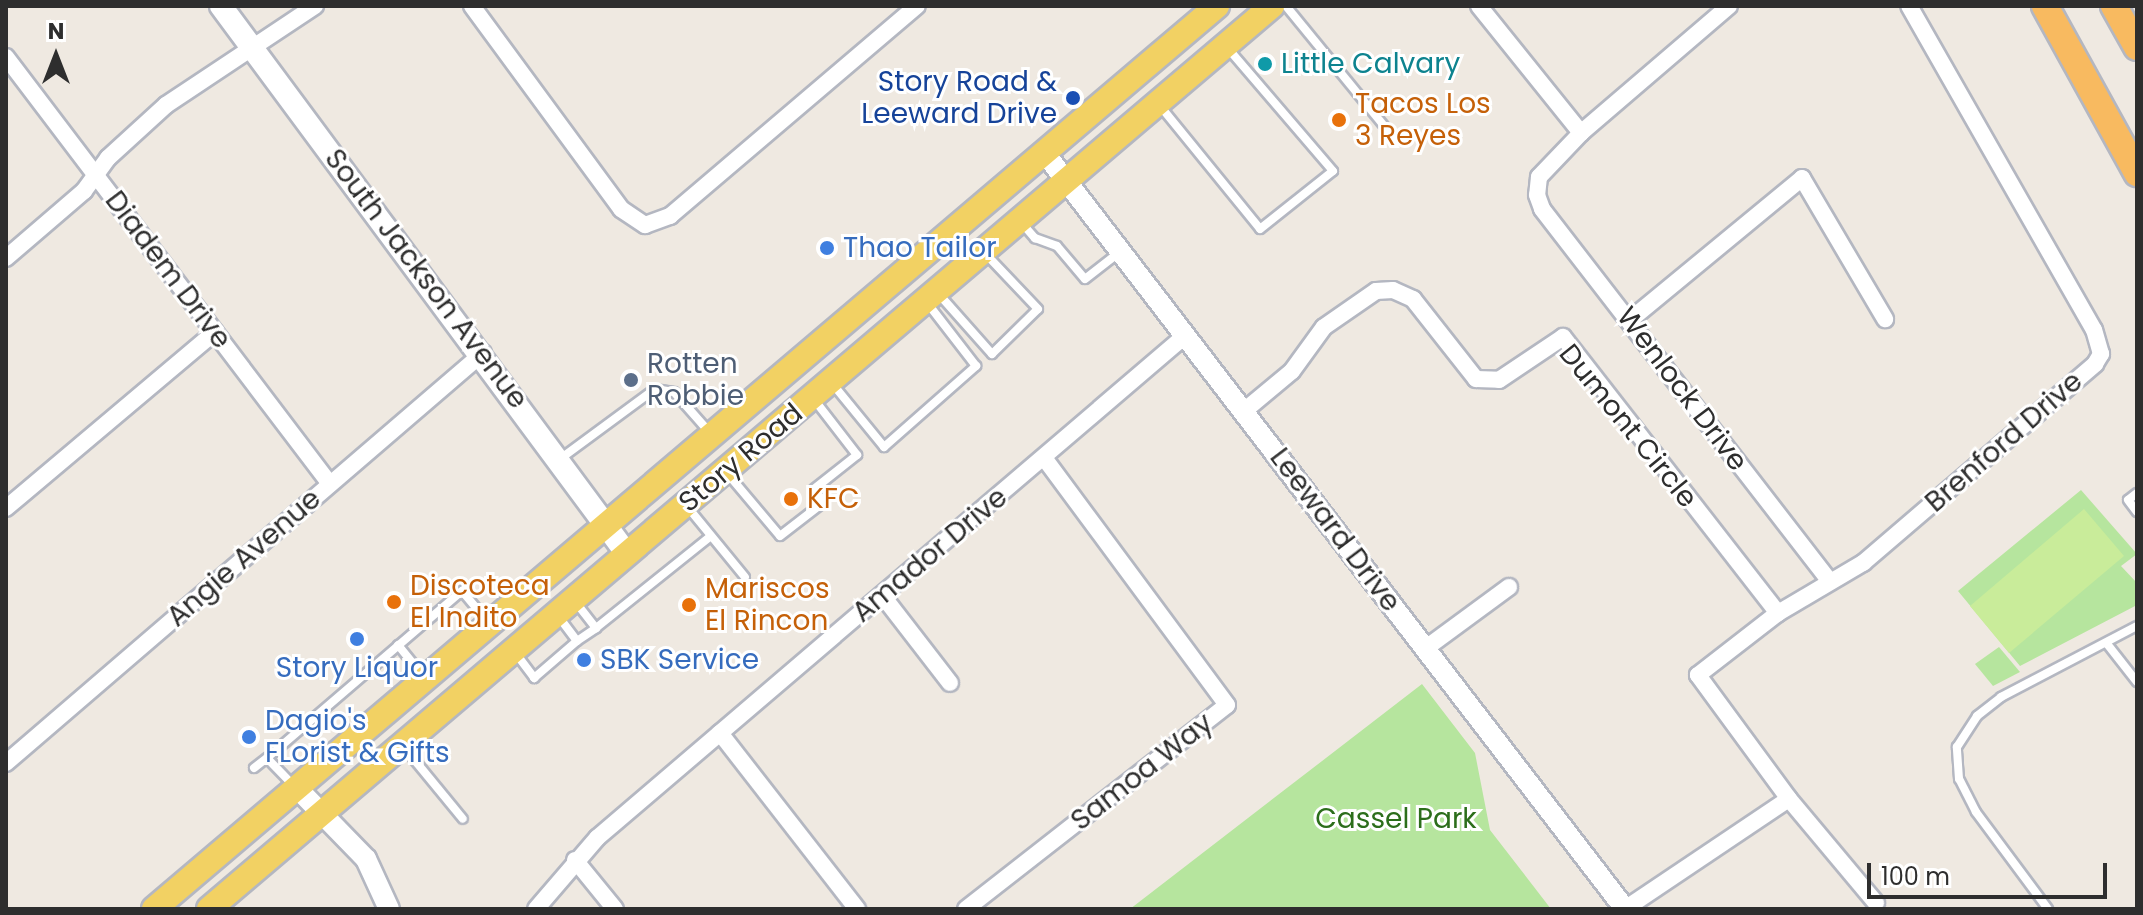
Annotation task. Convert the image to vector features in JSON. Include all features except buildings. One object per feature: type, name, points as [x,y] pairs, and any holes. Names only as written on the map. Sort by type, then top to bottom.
[{"type":"highway","points":[[2045,6],[2137,173]]},
{"type":"highway","points":[[2114,6],[2137,47]]},
{"type":"main road","name":"South Jackson Avenue","points":[[221,6],[483,353],[627,554]]},
{"type":"main road","name":"Story Road","points":[[154,909],[1217,6]]},
{"type":"main road","name":"Story Road","points":[[209,909],[1272,6]]},
{"type":"street","points":[[6,258],[166,105],[250,45],[315,6]]},
{"type":"street","points":[[472,6],[621,209],[645,225],[670,216],[917,6]]},
{"type":"street","points":[[1479,6],[1581,133],[1729,6]]},
{"type":"street","name":"Brenford Drive","points":[[1789,799],[1698,675],[1778,613],[1875,553],[2095,364],[2101,354],[2094,330],[1909,6]]},
{"type":"street","name":"Diadem Drive","points":[[6,57],[330,484]]},
{"type":"street","name":"Wenlock Drive","points":[[1581,133],[1539,177],[1537,195],[1542,209],[1830,582]]},
{"type":"street","name":"Leeward Drive","points":[[1044,152],[1625,909]]},
{"type":"street","points":[[1630,320],[1802,178],[1885,319]]},
{"type":"street","name":"Dumont Circle","points":[[1244,411],[1292,371],[1324,327],[1376,291],[1393,290],[1413,299],[1476,379],[1499,380],[1563,337],[1778,613]]},
{"type":"street","points":[[6,508],[215,332]]},
{"type":"street","name":"Amador Drive","points":[[536,909],[575,860],[1186,335]]},
{"type":"street","name":"Angie Avenue","points":[[6,763],[483,353]]},
{"type":"street","name":"Samoa Way","points":[[966,909],[1227,705],[1044,458]]},
{"type":"street","points":[[1426,648],[1509,587]]},
{"type":"street","points":[[882,595],[950,683]]},
{"type":"street","points":[[720,733],[857,909]]},
{"type":"street","points":[[297,788],[324,812],[366,859],[389,909]]},
{"type":"street","points":[[1625,909],[1789,799],[1876,903]]},
{"type":"street","points":[[575,860],[615,909]]},
{"type":"lane","points":[[1286,6],[1395,139]]},
{"type":"lane","points":[[1158,103],[1260,229],[1333,171],[1225,46]]},
{"type":"lane","points":[[1019,221],[1035,238],[1057,246],[1085,279],[1121,251]]},
{"type":"lane","points":[[931,296],[992,354],[1038,309],[984,251]]},
{"type":"lane","points":[[821,389],[884,447],[976,366],[931,296]]},
{"type":"lane","points":[[559,459],[655,389],[674,392],[711,435]]},
{"type":"lane","points":[[725,471],[780,536],[824,502],[814,489],[857,455],[821,389]]},
{"type":"lane","points":[[2137,493],[2128,500],[2137,512]]},
{"type":"lane","points":[[686,504],[745,577]]},
{"type":"lane","points":[[513,651],[534,678],[711,536]]},
{"type":"lane","points":[[254,768],[462,591],[490,624]]},
{"type":"lane","points":[[565,607],[596,628]]},
{"type":"lane","points":[[565,607],[577,641]]},
{"type":"lane","points":[[2048,909],[1976,812],[1959,779],[1957,747],[1977,716],[2001,697],[2108,645],[2137,626]]},
{"type":"lane","points":[[398,645],[426,679]]},
{"type":"lane","points":[[2108,645],[2137,682]]},
{"type":"lane","points":[[402,745],[463,819]]},
{"type":"lane","points":[[267,758],[297,788]]},
{"type":"green space","points":[[2081,490],[2137,554],[2121,566],[2137,583],[2137,605],[2020,666],[1958,591]]},
{"type":"green space","points":[[2084,509],[2124,556],[2009,653],[1970,606]]},
{"type":"green space","points":[[1999,647],[2020,672],[1993,686],[1975,664]]},
{"type":"green space","name":"Cassel Park","points":[[1422,684],[1475,753],[1490,830],[1551,909],[1130,909]]},
{"type":"place","name":"Little Calvary","points":[[1265,64]]},
{"type":"place","name":"Story Road & Leeward Drive","points":[[1073,98]]},
{"type":"place","name":"Tacos Los 3 Reyes","points":[[1339,120]]},
{"type":"place","name":"Thao Tailor","points":[[827,248]]},
{"type":"place","name":"Rotten Robbie","points":[[631,380]]},
{"type":"place","name":"KFC","points":[[791,499]]},
{"type":"place","name":"Discoteca El Indito","points":[[394,602]]},
{"type":"place","name":"Mariscos El Rincon","points":[[689,605]]},
{"type":"place","name":"Story Liquor","points":[[357,639]]},
{"type":"place","name":"SBK Service","points":[[584,660]]},
{"type":"place","name":"Dagio's FLorist & Gifts","points":[[249,737]]}]
